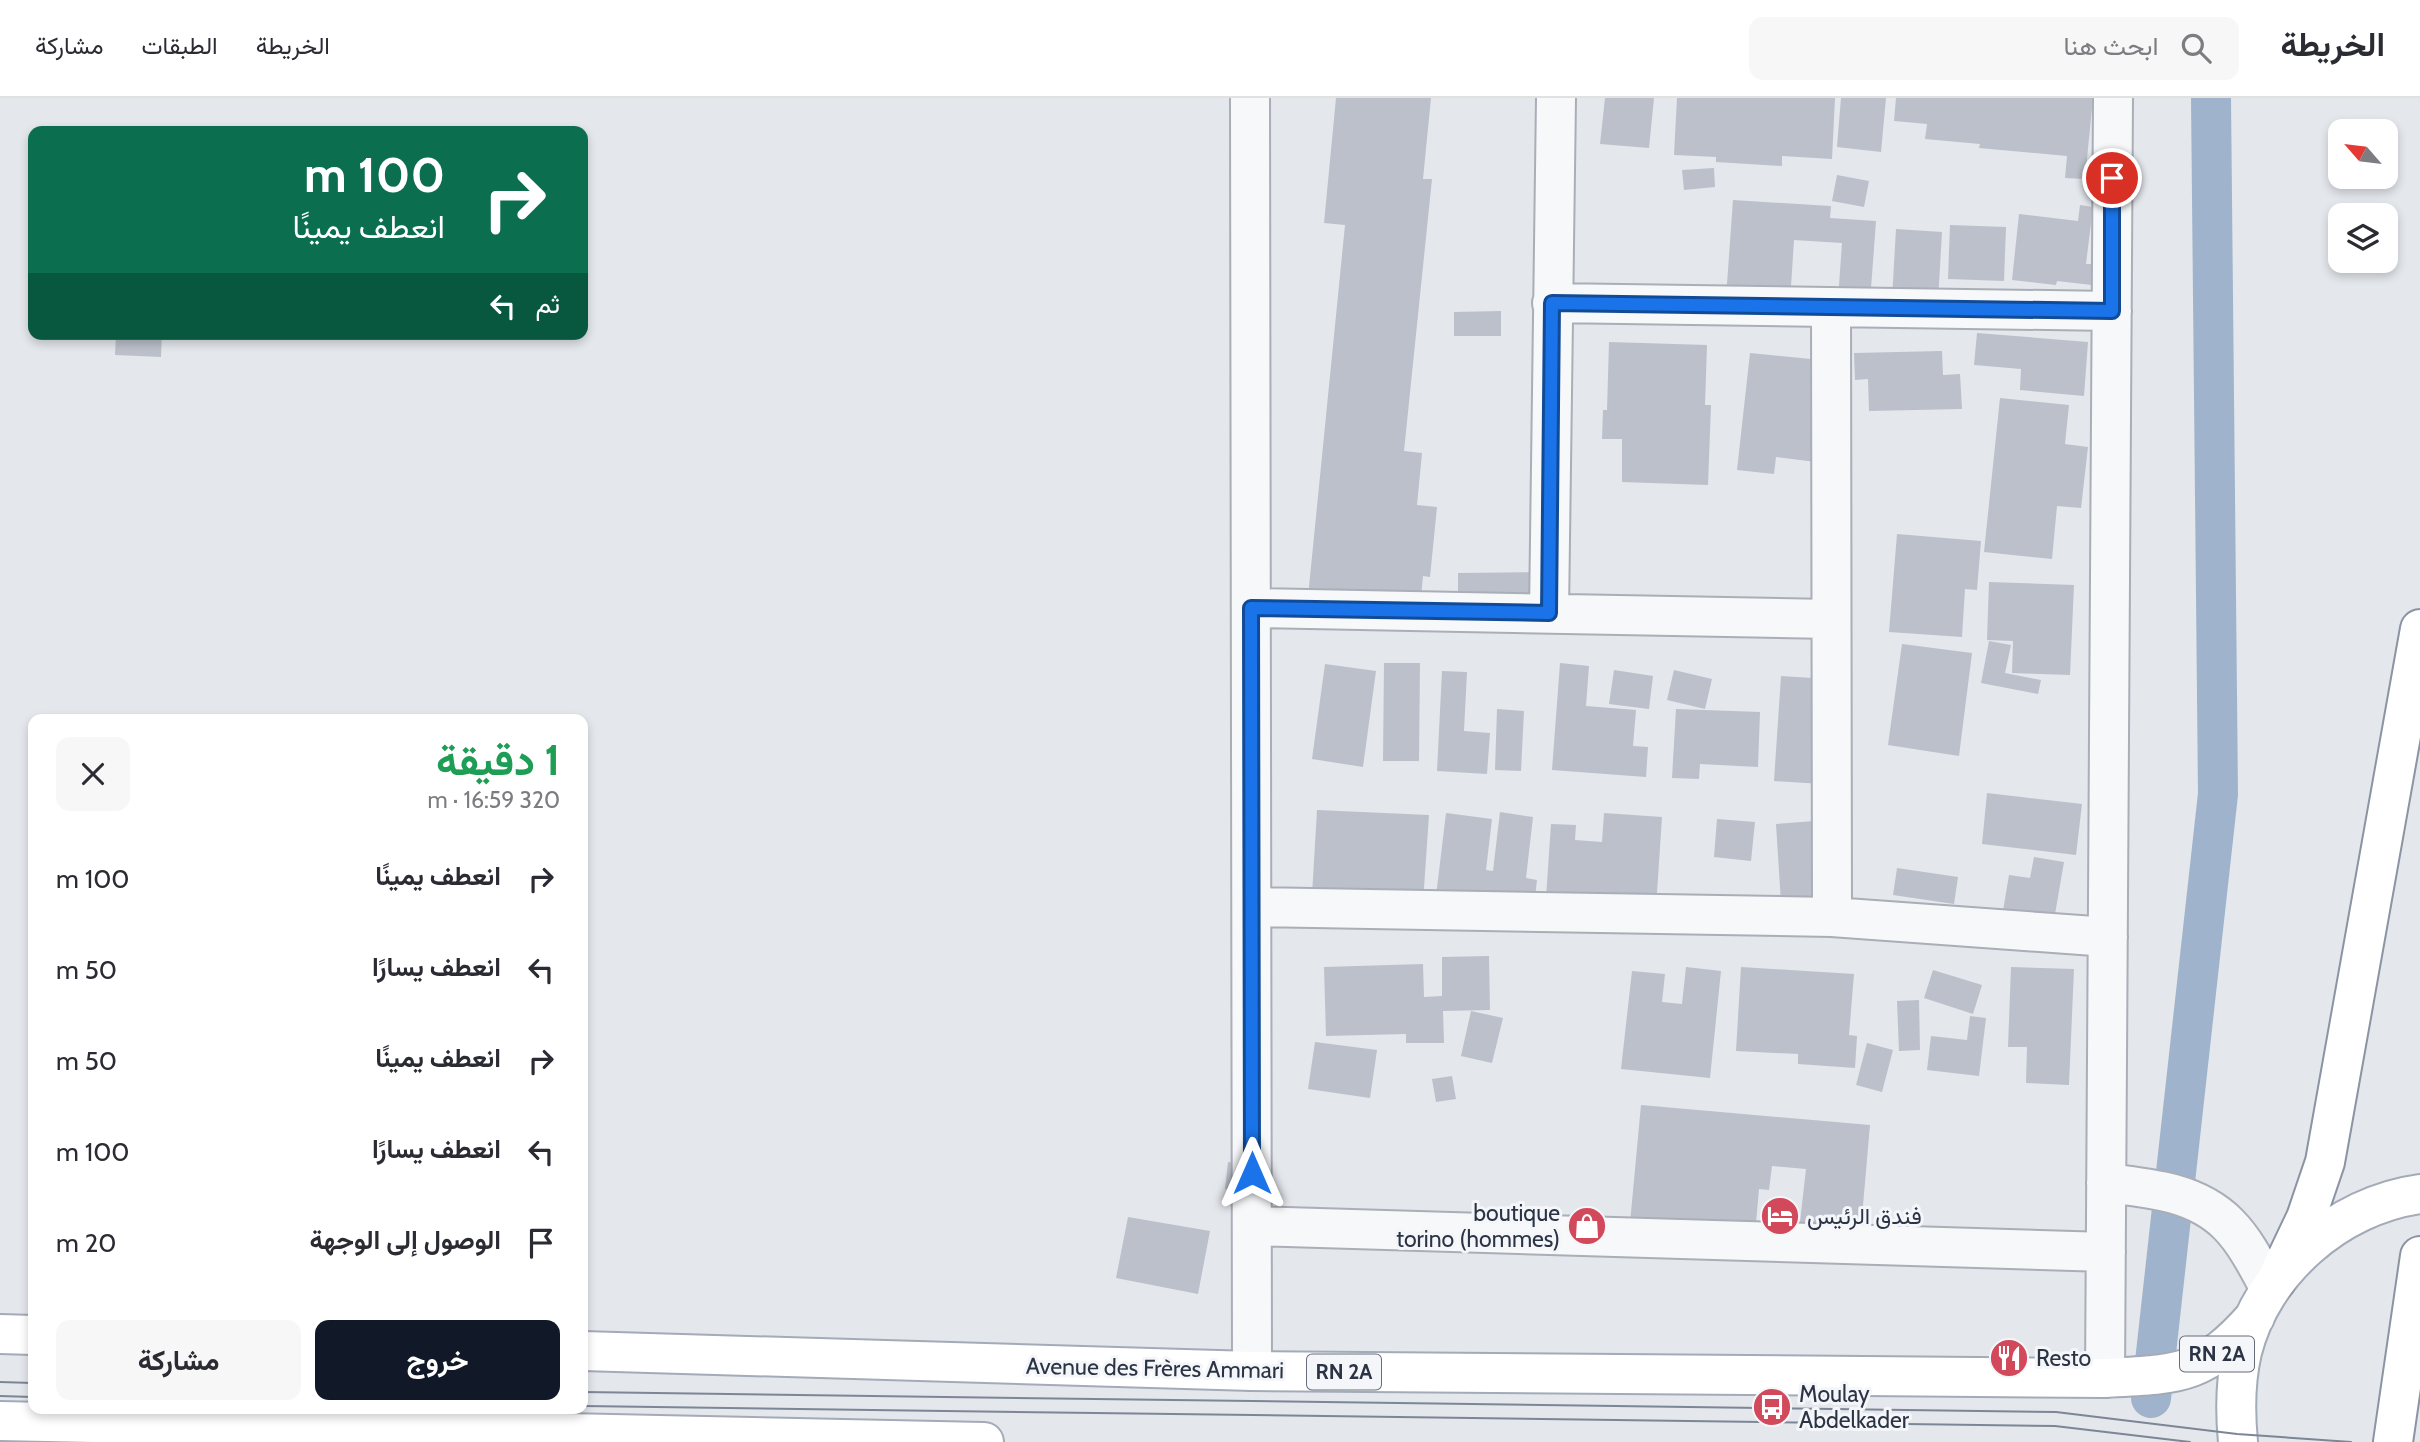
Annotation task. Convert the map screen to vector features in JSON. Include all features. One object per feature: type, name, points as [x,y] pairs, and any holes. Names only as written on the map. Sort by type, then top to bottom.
[{"type":"main road","points":[[2238,1442],[2235,1420],[2236,1385],[2243,1350],[2306,1219],[2325,1162],[2420,629]]},
{"type":"main road","points":[[2267,1296],[2310,1243],[2352,1215],[2400,1197],[2420,1194]]},
{"type":"main road","points":[[2393,1442],[2420,1256]]},
{"type":"main road","name":"RN 2A","points":[[2105,1378],[2169,1374],[2194,1367],[2217,1354],[2267,1296]]},
{"type":"main road","points":[[0,1334],[28,1335]]},
{"type":"main road","name":"Avenue des Frères Ammari","points":[[588,1351],[1252,1371],[2105,1378]]},
{"type":"main road","points":[[0,1421],[984,1442]]},
{"type":"street","points":[[1250,98],[1252,1371]]},
{"type":"street","points":[[1549,613],[1556,98]]},
{"type":"street","points":[[2105,1378],[2113,98]]},
{"type":"street","points":[[1552,303],[2112,311]]},
{"type":"street","points":[[1831,307],[1832,917]]},
{"type":"street","points":[[1251,608],[1830,619]]},
{"type":"street","points":[[1252,907],[1832,917],[2108,937]]},
{"type":"street","points":[[2106,1182],[2152,1188],[2194,1199],[2213,1211],[2244,1243],[2267,1296]]},
{"type":"street","points":[[1252,1226],[2106,1252]]},
{"type":"building","points":[[1336,98],[1431,98],[1423,179],[1432,179],[1404,451],[1422,453],[1417,505],[1437,507],[1430,577],[1423,576],[1419,618],[1307,607],[1345,225],[1324,223]]},
{"type":"building","points":[[1605,98],[1654,98],[1649,148],[1600,144]]},
{"type":"building","points":[[1677,98],[1835,98],[1832,159],[1782,156],[1782,166],[1716,162],[1716,157],[1674,155]]},
{"type":"building","points":[[1841,98],[1886,98],[1881,152],[1837,147]]},
{"type":"building","points":[[1896,98],[2093,98],[2085,179],[2065,178],[2067,156],[1979,148],[1980,144],[1925,139],[1927,124],[1894,121]]},
{"type":"building","points":[[1714,168],[1715,187],[1684,190],[1682,170]]},
{"type":"building","points":[[1837,175],[1869,181],[1864,207],[1832,201]]},
{"type":"building","points":[[1733,200],[1831,206],[1830,218],[1876,221],[1870,302],[1838,300],[1842,243],[1794,240],[1790,302],[1726,298]]},
{"type":"building","points":[[2080,205],[2093,207],[2086,264],[2095,264],[2092,285],[2057,281],[2056,285],[2012,280],[2019,214],[2078,221]]},
{"type":"building","points":[[1950,225],[2006,227],[2004,281],[1948,279]]},
{"type":"building","points":[[1896,229],[1942,232],[1938,301],[1892,299]]},
{"type":"building","points":[[1501,311],[1501,336],[1454,336],[1454,312]]},
{"type":"building","points":[[1977,333],[2088,342],[2084,396],[2020,390],[2021,369],[1974,365]]},
{"type":"building","points":[[116,340],[162,340],[161,357],[115,355]]},
{"type":"building","points":[[1609,342],[1707,345],[1705,405],[1711,405],[1708,485],[1622,482],[1622,439],[1602,439],[1603,410],[1607,410]]},
{"type":"building","points":[[1942,351],[1943,375],[1960,374],[1962,409],[1869,411],[1868,379],[1855,380],[1854,353]]},
{"type":"building","points":[[1750,353],[1821,360],[1824,463],[1776,457],[1774,474],[1737,470]]},
{"type":"building","points":[[2000,398],[2069,405],[2065,444],[2088,447],[2081,508],[2057,506],[2052,559],[1984,552]]},
{"type":"building","points":[[1897,534],[1981,541],[1977,590],[1965,589],[1962,637],[1889,632]]},
{"type":"building","points":[[1540,572],[1541,611],[1458,612],[1458,573]]},
{"type":"building","points":[[1989,582],[2074,585],[2070,675],[2012,673],[2013,641],[1987,640]]},
{"type":"building","points":[[1989,641],[2011,645],[2005,673],[2041,680],[2038,694],[1981,683]]},
{"type":"building","points":[[1902,644],[1972,653],[1959,756],[1888,745]]},
{"type":"building","points":[[1384,663],[1420,663],[1419,761],[1383,761]]},
{"type":"building","points":[[1560,663],[1589,666],[1586,706],[1636,710],[1633,746],[1648,747],[1646,777],[1552,770]]},
{"type":"building","points":[[1325,664],[1376,671],[1363,767],[1312,759]]},
{"type":"building","points":[[1614,670],[1653,676],[1649,709],[1609,704]]},
{"type":"building","points":[[1674,670],[1712,679],[1705,709],[1667,700]]},
{"type":"building","points":[[1442,671],[1467,672],[1464,731],[1490,733],[1487,774],[1437,771]]},
{"type":"building","points":[[1781,676],[1813,678],[1812,693],[1844,696],[1838,785],[1774,781]]},
{"type":"building","points":[[1497,709],[1524,711],[1521,771],[1495,770]]},
{"type":"building","points":[[1676,709],[1760,712],[1758,767],[1700,764],[1699,779],[1672,778]]},
{"type":"building","points":[[1987,793],[2082,804],[2076,855],[1982,844]]},
{"type":"building","points":[[1317,810],[1429,815],[1422,917],[1312,895]]},
{"type":"building","points":[[1500,812],[1533,817],[1526,878],[1537,880],[1533,914],[1434,913],[1446,813],[1492,819],[1486,870],[1493,871]]},
{"type":"building","points":[[1604,813],[1662,817],[1656,908],[1545,912],[1551,824],[1576,825],[1575,840],[1602,842]]},
{"type":"building","points":[[1717,819],[1755,822],[1751,861],[1714,857]]},
{"type":"building","points":[[1828,820],[1835,915],[1782,919],[1776,824]]},
{"type":"building","points":[[2034,857],[2064,862],[2054,920],[2003,911],[2009,875],[2030,878]]},
{"type":"building","points":[[1897,868],[1958,877],[1954,904],[1893,895]]},
{"type":"building","points":[[1489,956],[1490,1010],[1443,1011],[1444,1043],[1406,1043],[1406,1034],[1326,1036],[1324,967],[1423,964],[1424,997],[1442,996],[1442,957]]},
{"type":"building","points":[[1686,967],[1721,971],[1710,1078],[1621,1069],[1632,971],[1665,974],[1662,1002],[1682,1004]]},
{"type":"building","points":[[1741,967],[1854,974],[1849,1035],[1857,1036],[1855,1068],[1798,1064],[1798,1054],[1736,1051]]},
{"type":"building","points":[[2011,967],[2074,969],[2069,1085],[2026,1083],[2027,1047],[2008,1047]]},
{"type":"building","points":[[1933,970],[1982,985],[1973,1014],[1924,998]]},
{"type":"building","points":[[1919,1000],[1920,1050],[1899,1051],[1897,1001]]},
{"type":"building","points":[[1471,1011],[1503,1018],[1492,1063],[1461,1056]]},
{"type":"building","points":[[1970,1016],[1986,1018],[1979,1076],[1927,1070],[1931,1036],[1967,1040]]},
{"type":"building","points":[[1315,1042],[1377,1050],[1370,1098],[1308,1089]]},
{"type":"building","points":[[1867,1043],[1893,1050],[1882,1092],[1856,1085]]},
{"type":"building","points":[[1452,1076],[1456,1099],[1436,1102],[1432,1079]]},
{"type":"building","points":[[1641,1105],[1870,1125],[1861,1228],[1800,1222],[1806,1169],[1772,1166],[1769,1190],[1759,1189],[1755,1234],[1630,1223]]},
{"type":"building","points":[[1228,1162],[1258,1166],[1254,1193],[1225,1189]]},
{"type":"building","points":[[1128,1217],[1210,1231],[1198,1294],[1116,1278]]},
{"type":"waterway","points":[[2151,1398],[2218,794],[2211,98]]},
{"type":"tram line","points":[[0,1382],[28,1383]]},
{"type":"tram line","points":[[588,1392],[2056,1412],[2237,1434],[2351,1442]]},
{"type":"tram line","points":[[0,1396],[28,1397]]},
{"type":"tram line","points":[[588,1406],[2055,1426],[2190,1442]]},
{"type":"place","name":"فندق الرئيس","points":[[1780,1216]]},
{"type":"place","name":"boutique torino (hommes)","points":[[1587,1226]]},
{"type":"place","name":"Resto","points":[[2009,1358]]},
{"type":"place","name":"Moulay Abdelkader","points":[[1772,1407]]},
{"type":"route","points":[[1252,1173],[1251,608],[1549,613],[1552,303],[2112,311],[2112,178]]}]
